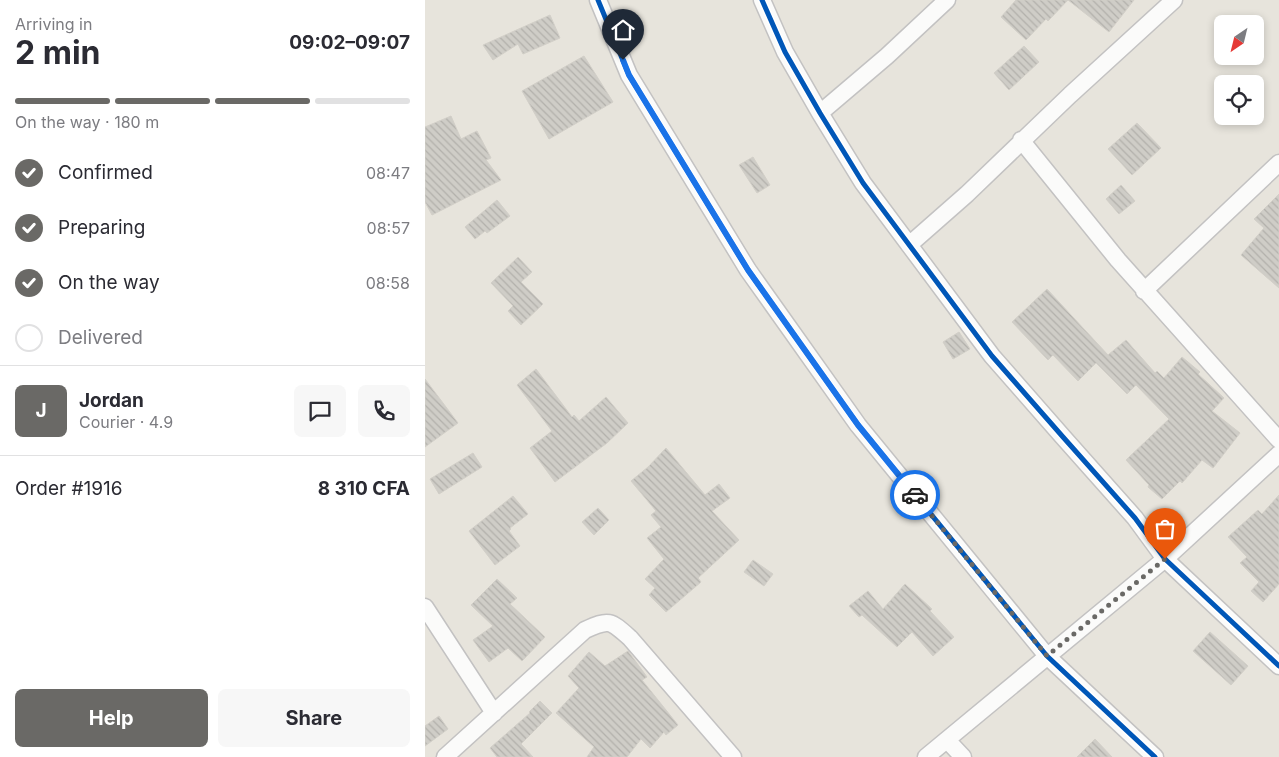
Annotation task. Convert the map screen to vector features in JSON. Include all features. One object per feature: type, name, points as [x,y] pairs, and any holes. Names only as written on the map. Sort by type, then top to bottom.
[{"type":"street","points":[[598,0],[629,75],[748,270],[858,425],[1047,656],[1155,757]]},
{"type":"street","points":[[762,0],[785,52],[820,114],[863,183],[992,356],[1135,518],[1165,559],[1279,666]]},
{"type":"street","points":[[909,245],[967,194],[1021,140],[1174,0]]},
{"type":"street","points":[[820,114],[887,56],[942,2]]},
{"type":"street","points":[[1021,140],[1144,290],[1279,440]]},
{"type":"street","points":[[1144,290],[1279,163]]},
{"type":"street","points":[[926,757],[1165,559],[1279,454]]},
{"type":"street","points":[[425,607],[494,713]]},
{"type":"street","points":[[445,757],[585,630],[603,622],[617,626],[630,638],[733,757]]},
{"type":"street","points":[[947,740],[963,757]]},
{"type":"building","points":[[1016,0],[1068,0],[1026,40],[1001,17]]},
{"type":"building","points":[[1068,0],[1134,0],[1109,32]]},
{"type":"building","points":[[550,15],[560,38],[523,54],[518,44],[493,60],[483,45]]},
{"type":"building","points":[[1024,46],[1039,62],[1009,90],[994,73]]},
{"type":"building","points":[[584,56],[613,102],[549,139],[522,91]]},
{"type":"building","points":[[451,116],[461,139],[477,131],[491,158],[486,160],[501,180],[432,215],[425,202],[425,127]]},
{"type":"building","points":[[1137,123],[1161,148],[1132,175],[1108,149]]},
{"type":"building","points":[[753,157],[770,185],[757,193],[739,165]]},
{"type":"building","points":[[1121,185],[1135,201],[1119,214],[1106,199]]},
{"type":"building","points":[[1279,194],[1279,288],[1241,255],[1264,228],[1254,219]]},
{"type":"building","points":[[497,200],[510,216],[487,233],[485,231],[475,239],[465,227]]},
{"type":"building","points":[[518,257],[532,272],[521,282],[543,304],[521,325],[508,311],[513,306],[491,283]]},
{"type":"building","points":[[1047,289],[1108,355],[1126,340],[1155,373],[1157,371],[1164,378],[1182,357],[1200,372],[1198,374],[1224,398],[1212,411],[1240,433],[1213,468],[1202,460],[1182,483],[1180,481],[1162,499],[1148,487],[1149,485],[1126,460],[1169,419],[1136,385],[1127,394],[1096,363],[1078,381],[1053,355],[1048,360],[1012,322]]},
{"type":"building","points":[[959,332],[970,349],[953,359],[943,342]]},
{"type":"building","points":[[536,369],[572,417],[574,415],[579,421],[606,397],[628,423],[607,443],[555,482],[530,448],[552,431],[517,385]]},
{"type":"building","points":[[425,379],[458,423],[425,447]]},
{"type":"building","points":[[666,448],[705,495],[719,484],[730,498],[712,511],[739,540],[698,578],[701,582],[666,612],[649,595],[655,588],[645,579],[664,559],[647,538],[661,527],[651,515],[656,511],[631,481]]},
{"type":"building","points":[[473,453],[482,467],[439,494],[430,479]]},
{"type":"building","points":[[1279,495],[1279,584],[1263,602],[1251,591],[1259,582],[1240,563],[1247,557],[1228,537],[1258,510],[1262,514]]},
{"type":"building","points":[[513,496],[528,514],[510,528],[509,531],[520,546],[495,565],[469,531]]},
{"type":"building","points":[[598,508],[609,520],[594,535],[582,522]]},
{"type":"building","points":[[753,560],[773,574],[764,586],[744,572]]},
{"type":"building","points":[[497,579],[517,598],[510,604],[545,637],[522,661],[508,648],[489,662],[473,640],[493,626],[471,605]]},
{"type":"building","points":[[905,584],[932,609],[930,611],[954,637],[933,656],[912,632],[897,647],[862,615],[859,617],[849,606],[868,591],[883,609]]},
{"type":"building","points":[[1210,632],[1248,666],[1231,685],[1193,651]]},
{"type":"building","points":[[628,651],[647,677],[642,680],[678,725],[666,735],[664,732],[650,748],[641,739],[627,757],[587,757],[594,747],[556,713],[579,688],[568,676],[589,652],[605,666]]},
{"type":"building","points":[[540,701],[552,713],[521,744],[533,757],[497,757],[490,748],[530,713]]},
{"type":"building","points":[[439,716],[448,729],[425,746],[425,726]]},
{"type":"building","points":[[1095,739],[1112,757],[1077,757]]},
{"type":"cycle path","points":[[598,0],[629,75],[748,270],[858,425],[1047,656],[1155,757]]},
{"type":"cycle path","points":[[762,0],[785,52],[863,183],[992,356],[1135,518],[1165,559],[1279,666]]},
{"type":"way so far","points":[[915,495],[1047,656],[1165,559]]},
{"type":"route","points":[[623,60],[629,75],[748,270],[858,425],[915,495]]}]
